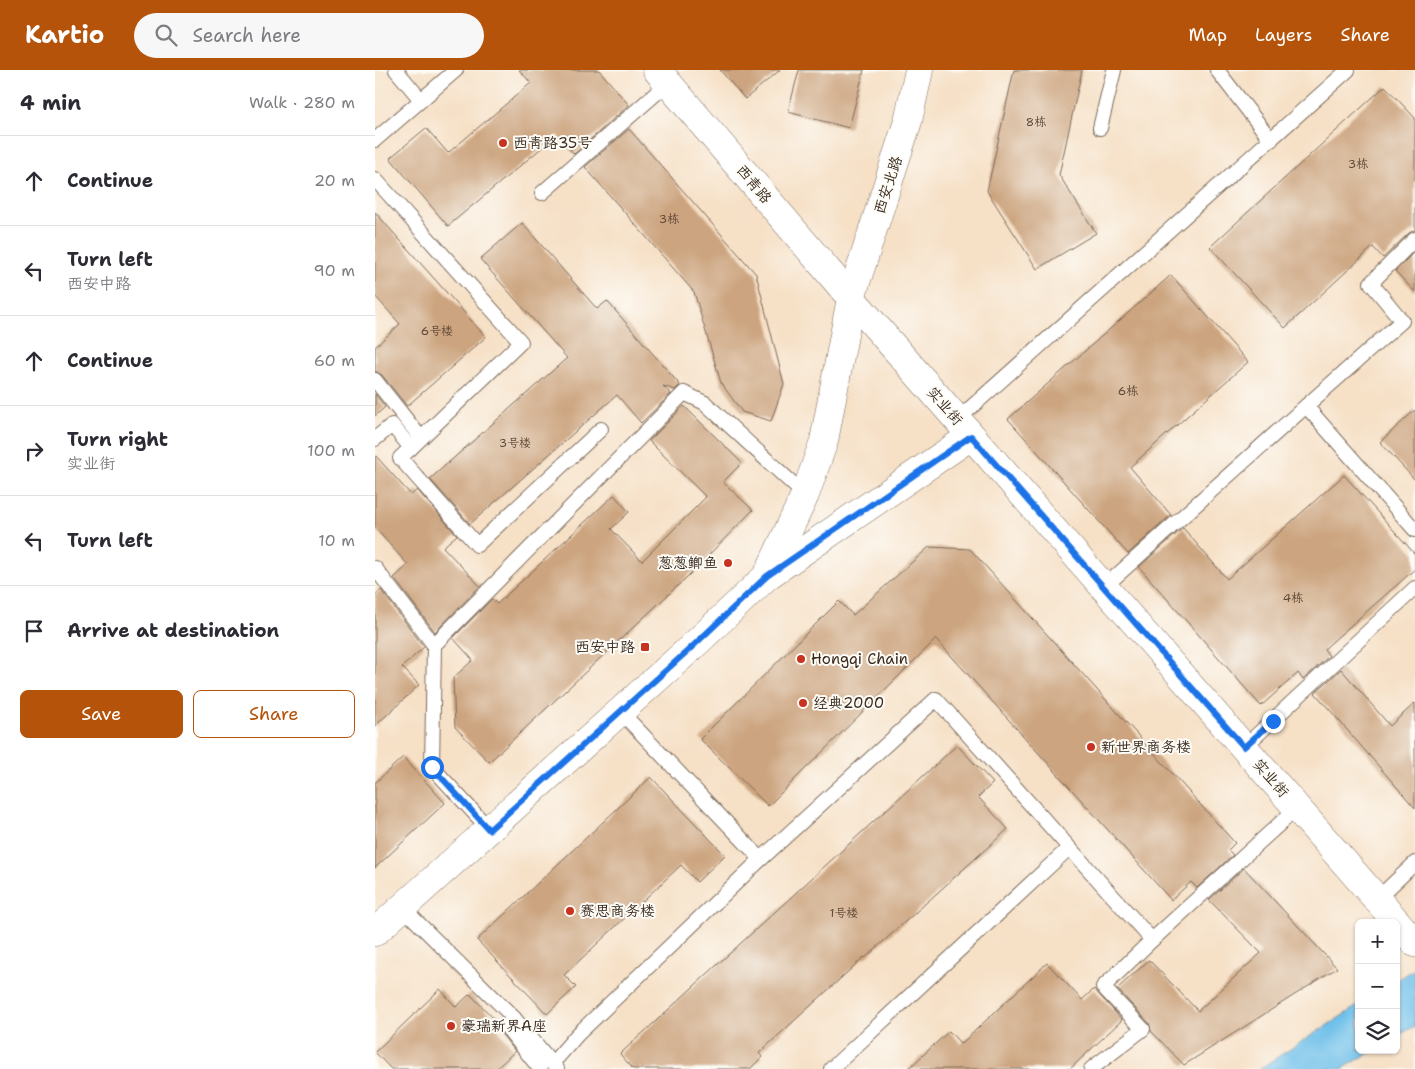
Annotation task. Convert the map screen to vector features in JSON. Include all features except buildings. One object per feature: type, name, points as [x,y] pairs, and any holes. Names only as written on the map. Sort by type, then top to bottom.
[{"type":"street","name":"西安北路","points":[[851,298],[909,121],[919,70]]},
{"type":"street","name":"西青路","points":[[663,77],[851,298]]},
{"type":"street","name":"实业街","points":[[851,298],[1411,938]]},
{"type":"street","points":[[767,576],[805,496],[825,441],[851,298]]},
{"type":"street","points":[[375,932],[621,711],[767,576],[964,428]]},
{"type":"lane","points":[[396,70],[421,100]]},
{"type":"lane","points":[[375,140],[456,70]]},
{"type":"lane","points":[[1100,128],[1114,70]]},
{"type":"lane","points":[[1217,70],[1271,140]]},
{"type":"lane","points":[[964,428],[1348,70]]},
{"type":"lane","points":[[542,193],[663,77]]},
{"type":"lane","points":[[375,179],[521,342],[400,458],[477,546],[601,429]]},
{"type":"lane","points":[[1104,587],[1402,321],[1371,283],[1415,239]]},
{"type":"lane","points":[[375,380],[416,443]]},
{"type":"lane","points":[[435,645],[684,393],[705,403],[805,496]]},
{"type":"lane","points":[[1306,406],[1415,530]]},
{"type":"lane","points":[[375,439],[392,425],[416,443]]},
{"type":"lane","points":[[375,568],[435,645],[432,767],[489,830]]},
{"type":"lane","points":[[1244,747],[1415,588]]},
{"type":"lane","points":[[402,907],[558,1063],[577,1035],[761,859],[936,698],[1151,940]]},
{"type":"lane","points":[[621,711],[761,859]]},
{"type":"lane","points":[[1091,1069],[1143,1029],[1103,987],[1151,940],[1297,808]]},
{"type":"lane","points":[[831,1069],[1069,848]]},
{"type":"lane","points":[[1377,899],[1415,864]]},
{"type":"lane","points":[[514,1018],[505,1026],[540,1069]]},
{"type":"water","points":[[1415,969],[1415,1028],[1411,1028],[1400,1035],[1400,1009],[1400,978]]},
{"type":"water","points":[[1355,1008],[1355,1054],[1367,1054],[1342,1069],[1259,1069]]},
{"type":"place","name":"西青路35号","points":[[503,143]]},
{"type":"place","name":"葱葱鲫鱼","points":[[728,563]]},
{"type":"place","name":"西安中路","points":[[645,647]]},
{"type":"place","name":"Hongqi Chain","points":[[801,659]]},
{"type":"place","name":"经典2000","points":[[803,703]]},
{"type":"place","name":"新世界商务楼","points":[[1091,747]]},
{"type":"place","name":"赛思商务楼","points":[[570,911]]},
{"type":"place","name":"豪瑞新界A座","points":[[451,1026]]},
{"type":"route","points":[[432,767],[489,830],[693,646],[767,576],[971,436],[1244,747],[1273,721]]}]
